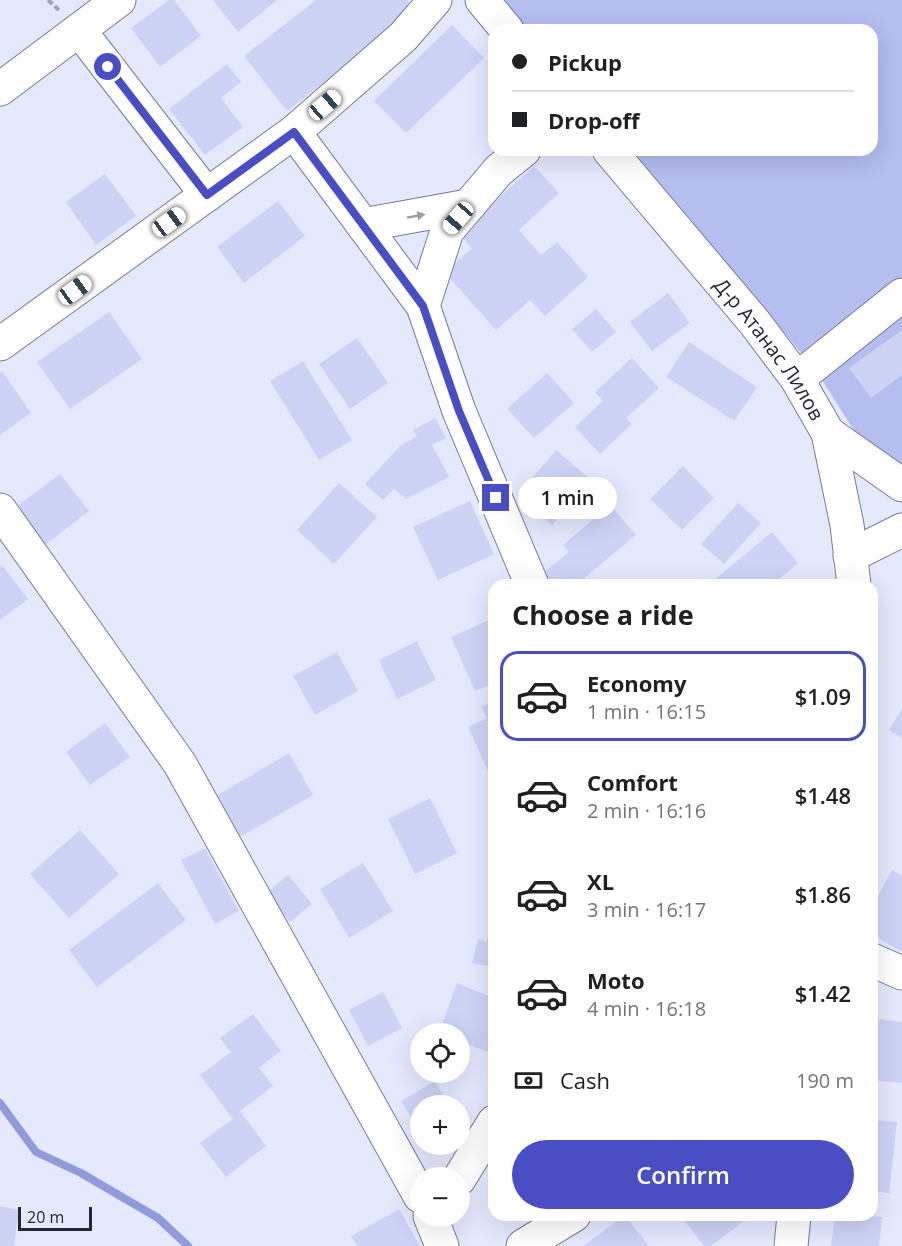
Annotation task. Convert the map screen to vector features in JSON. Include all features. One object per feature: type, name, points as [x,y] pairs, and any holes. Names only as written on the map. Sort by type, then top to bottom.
[{"type":"street","points":[[0,89],[119,0]]},
{"type":"street","points":[[0,344],[294,132],[403,37],[435,0]]},
{"type":"street","points":[[482,0],[502,24]]},
{"type":"street","points":[[79,30],[207,195]]},
{"type":"street","points":[[294,132],[423,306],[459,411],[529,579]]},
{"type":"street","points":[[423,306],[447,231],[498,170],[516,156]]},
{"type":"street","name":"Д-р Атанас Лилов","points":[[614,156],[755,323],[797,379],[828,433],[847,525],[852,570]]},
{"type":"street","points":[[363,225],[468,206]]},
{"type":"street","points":[[797,379],[902,295]]},
{"type":"street","points":[[828,433],[902,485]]},
{"type":"street","points":[[0,510],[180,764],[410,1178]]},
{"type":"street","points":[[852,570],[902,530]]},
{"type":"street","points":[[878,963],[902,973]]},
{"type":"street","points":[[466,1167],[488,1132]]},
{"type":"street","points":[[523,1246],[564,1221]]},
{"type":"street","points":[[791,1246],[793,1221]]},
{"type":"street","points":[[434,1227],[442,1246]]},
{"type":"shaded area","points":[[500,0],[902,0],[902,476],[875,454],[853,429],[815,369],[633,156],[878,156],[878,24],[521,24]]},
{"type":"building","points":[[169,0],[174,0],[201,36],[160,67],[131,28]]},
{"type":"building","points":[[213,0],[277,0],[238,32]]},
{"type":"building","points":[[316,0],[407,0],[415,11],[287,111],[244,56]]},
{"type":"building","points":[[452,25],[484,58],[406,133],[374,101]]},
{"type":"building","points":[[227,64],[241,82],[221,98],[243,127],[205,155],[169,109]]},
{"type":"building","points":[[534,166],[559,193],[519,230],[541,255],[557,242],[588,277],[545,316],[530,300],[496,330],[445,273],[472,248],[459,234]]},
{"type":"building","points":[[105,174],[136,216],[96,245],[66,202]]},
{"type":"building","points":[[278,201],[305,236],[244,283],[217,247]]},
{"type":"building","points":[[668,293],[690,323],[652,351],[630,322]]},
{"type":"building","points":[[596,309],[616,332],[592,352],[572,329]]},
{"type":"building","points":[[109,312],[142,359],[70,409],[37,362]]},
{"type":"building","points":[[902,330],[902,375],[871,398],[849,368]]},
{"type":"building","points":[[357,338],[388,383],[350,409],[319,364]]},
{"type":"building","points":[[689,342],[757,387],[734,421],[666,377]]},
{"type":"building","points":[[632,358],[659,388],[626,418],[632,424],[600,454],[575,427],[603,401],[595,392]]},
{"type":"building","points":[[303,361],[352,440],[319,460],[270,381]]},
{"type":"building","points":[[2,371],[31,413],[0,435],[0,373]]},
{"type":"building","points":[[547,373],[574,403],[534,438],[507,409]]},
{"type":"building","points":[[435,418],[446,438],[432,445],[449,477],[406,499],[394,489],[383,500],[365,484],[401,445],[417,436],[413,430]]},
{"type":"building","points":[[556,450],[590,479],[552,525],[517,496]]},
{"type":"building","points":[[683,466],[714,498],[682,530],[650,499]]},
{"type":"building","points":[[60,474],[89,511],[41,548],[12,510]]},
{"type":"building","points":[[339,483],[377,517],[334,564],[297,530]]},
{"type":"building","points":[[470,501],[494,554],[438,580],[413,527]]},
{"type":"building","points":[[738,503],[761,523],[724,564],[701,544]]},
{"type":"building","points":[[610,505],[636,535],[583,579],[548,579],[543,573],[569,552],[563,545]]},
{"type":"building","points":[[772,532],[798,563],[779,579],[715,579]]},
{"type":"building","points":[[2,565],[28,599],[0,620],[0,566]]},
{"type":"building","points":[[487,621],[488,686],[475,691],[451,637]]},
{"type":"building","points":[[417,641],[436,680],[397,699],[379,660]]},
{"type":"building","points":[[337,652],[358,691],[315,715],[293,676]]},
{"type":"building","points":[[488,704],[488,771],[468,727],[487,718],[481,707]]},
{"type":"building","points":[[902,709],[902,738],[889,730]]},
{"type":"building","points":[[105,723],[130,757],[90,785],[66,752]]},
{"type":"building","points":[[289,753],[313,795],[240,837],[216,796]]},
{"type":"building","points":[[430,798],[457,853],[415,874],[388,819]]},
{"type":"building","points":[[80,830],[119,874],[69,918],[30,874]]},
{"type":"building","points":[[205,848],[239,911],[215,924],[181,860]]},
{"type":"building","points":[[363,863],[393,911],[349,938],[320,889]]},
{"type":"building","points":[[892,870],[902,876],[902,952],[878,938],[878,896]]},
{"type":"building","points":[[288,875],[312,904],[290,922],[266,893]]},
{"type":"building","points":[[158,883],[186,920],[97,987],[69,950]]},
{"type":"building","points":[[488,936],[488,966],[472,963],[478,939],[486,942]]},
{"type":"building","points":[[457,983],[488,996],[488,1052],[470,1045],[470,1023],[443,1023]]},
{"type":"building","points":[[383,992],[402,1028],[368,1046],[349,1010]]},
{"type":"building","points":[[253,1014],[281,1051],[259,1068],[273,1086],[240,1111],[266,1146],[226,1177],[200,1143],[233,1119],[200,1075],[231,1052],[220,1038]]},
{"type":"building","points":[[878,1019],[902,1022],[902,1083],[878,1081]]},
{"type":"building","points":[[432,1083],[436,1083],[443,1095],[411,1095]]},
{"type":"building","points":[[410,1096],[410,1116],[401,1101]]},
{"type":"building","points":[[878,1120],[897,1122],[889,1193],[878,1192]]},
{"type":"building","points":[[0,1206],[19,1210],[14,1246],[0,1246]]},
{"type":"building","points":[[399,1209],[420,1246],[357,1246],[351,1236]]},
{"type":"building","points":[[878,1217],[882,1217],[879,1246],[831,1246],[834,1221],[878,1221]]},
{"type":"building","points":[[617,1221],[630,1221],[649,1246],[583,1246]]},
{"type":"building","points":[[685,1221],[744,1221],[711,1246],[704,1246]]},
{"type":"waterway","points":[[0,1103],[36,1152],[81,1173],[158,1218],[188,1246]]},
{"type":"route","points":[[108,67],[207,195],[294,132],[423,306],[459,411],[496,498]]}]
